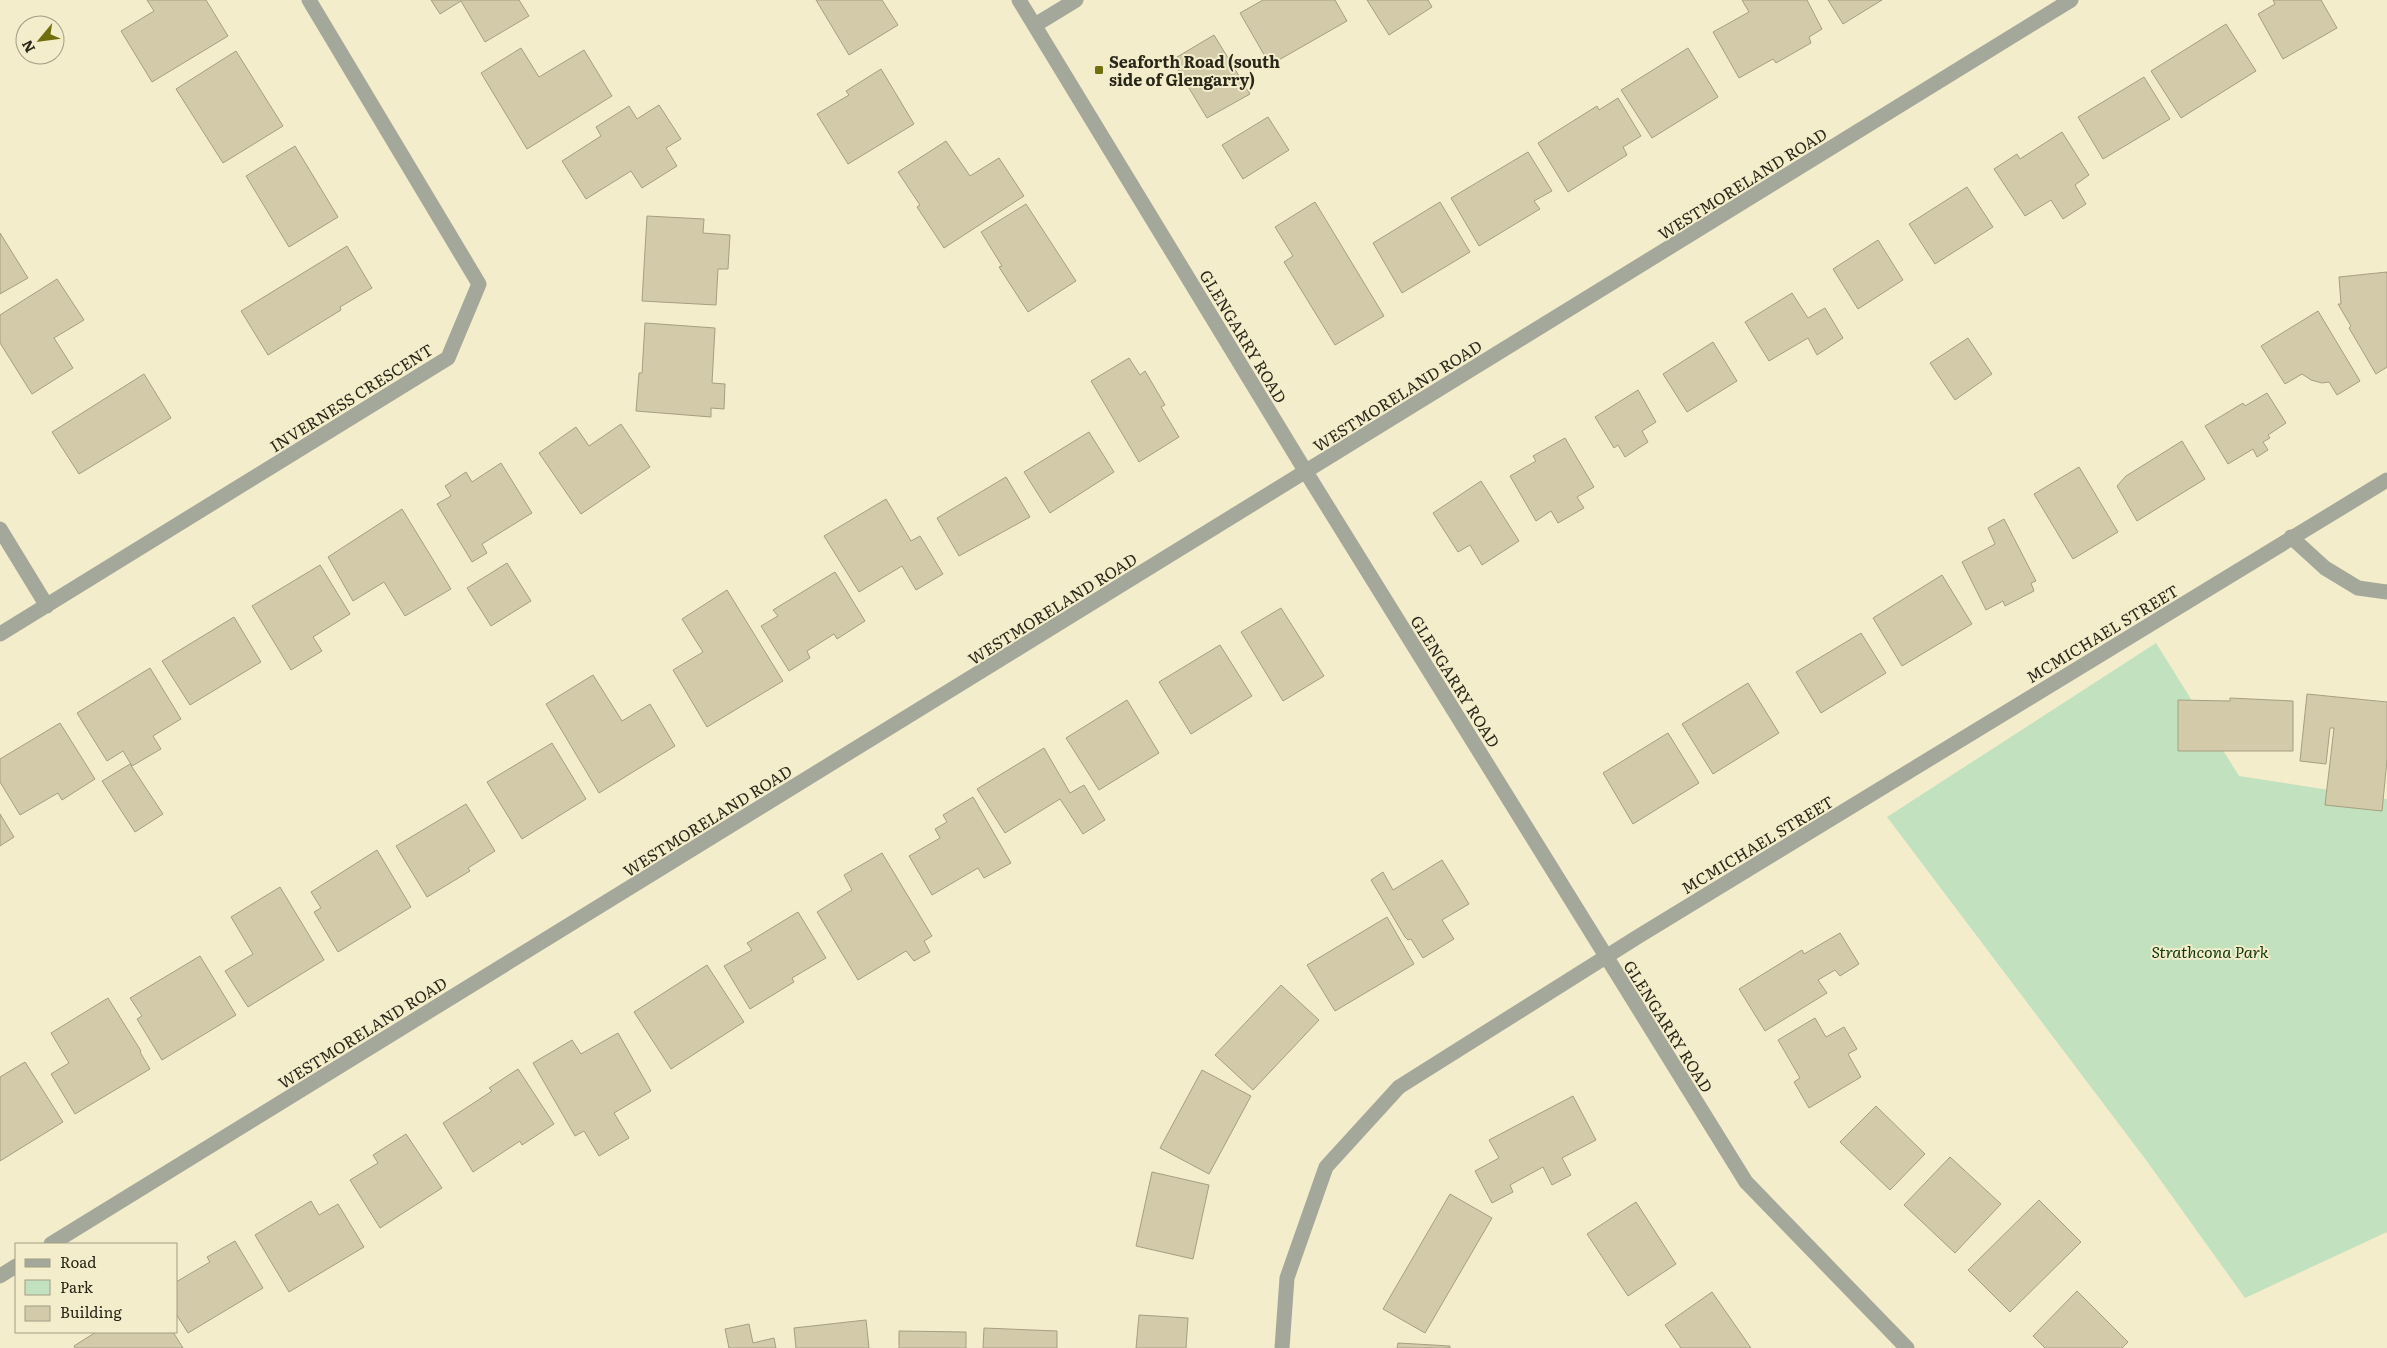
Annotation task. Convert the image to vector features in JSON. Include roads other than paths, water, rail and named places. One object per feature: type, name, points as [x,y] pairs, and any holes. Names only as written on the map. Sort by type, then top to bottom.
[{"type":"street","name":"INVERNESS CRESCENT","points":[[0,634],[448,358],[479,284],[309,0]]},
{"type":"street","name":"GLENGARRY ROAD","points":[[1019,0],[1306,472],[1746,1182],[1907,1348]]},
{"type":"street","points":[[1035,26],[1076,0]]},
{"type":"street","name":"WESTMORELAND ROAD","points":[[53,1243],[2071,0]]},
{"type":"street","name":"MCMICHAEL STREET","points":[[1282,1348],[1287,1278],[1326,1167],[1399,1087],[1606,958],[2387,480]]},
{"type":"street","points":[[0,529],[47,606]]},
{"type":"street","points":[[2292,538],[2325,568],[2358,588],[2387,592]]},
{"type":"street","points":[[0,1276],[15,1267]]},
{"type":"place","name":"Seaforth Road (south side of Glengarry)","points":[[1099,70]]},
{"type":"park label","name":"Strathcona Park","points":[[2210,951]]}]
